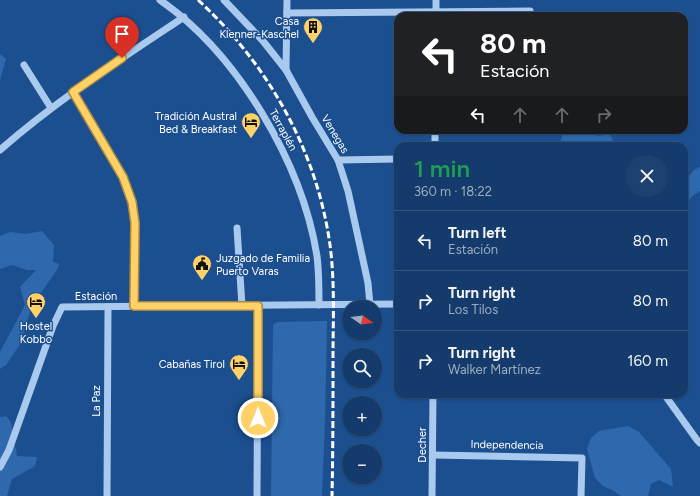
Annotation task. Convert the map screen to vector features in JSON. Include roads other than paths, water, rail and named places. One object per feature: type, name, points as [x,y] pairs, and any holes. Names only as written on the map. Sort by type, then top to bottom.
[{"type":"street","name":"Terraplén","points":[[160,0],[184,17],[204,36],[235,72],[269,125],[294,176],[307,214],[315,245],[319,271],[319,305]]},
{"type":"street","name":"Venegas","points":[[224,0],[263,41],[286,70],[338,160],[348,190],[368,283],[370,300]]},
{"type":"street","points":[[286,70],[288,0]]},
{"type":"street","points":[[436,0],[436,12]]},
{"type":"street","points":[[499,12],[530,11]]},
{"type":"street","points":[[287,13],[394,14]]},
{"type":"street","points":[[0,150],[25,128],[73,92],[184,17]]},
{"type":"street","points":[[24,65],[51,108]]},
{"type":"street","points":[[73,92],[123,177],[132,202],[135,223],[134,306]]},
{"type":"street","points":[[338,160],[394,159]]},
{"type":"street","points":[[237,228],[242,306]]},
{"type":"street","name":"Estación","points":[[382,305],[394,304]]},
{"type":"street","name":"Estación","points":[[0,467],[9,450],[53,326],[62,307],[342,305]]},
{"type":"street","points":[[257,496],[258,306]]},
{"type":"street","name":"La Paz","points":[[107,496],[108,307]]},
{"type":"street","name":"Decher","points":[[432,496],[433,398]]},
{"type":"street","points":[[667,398],[700,443]]},
{"type":"street","name":"Independencia","points":[[433,455],[582,458],[582,496]]},
{"type":"railway","points":[[198,0],[223,25],[246,52],[267,81],[285,111],[301,143],[314,176],[323,210],[332,259],[332,496]]},
{"type":"place","name":"Casa Klenner-Kaschel","points":[[313,44]]},
{"type":"place","name":"Tradición Austral Bed & Breakfast","points":[[251,139]]},
{"type":"place","name":"Juzgado de Familia Puerto Varas","points":[[202,281]]},
{"type":"place","name":"Hostel Kobbo","points":[[36,319]]},
{"type":"place","name":"Cabañas Tirol","points":[[239,381]]}]
